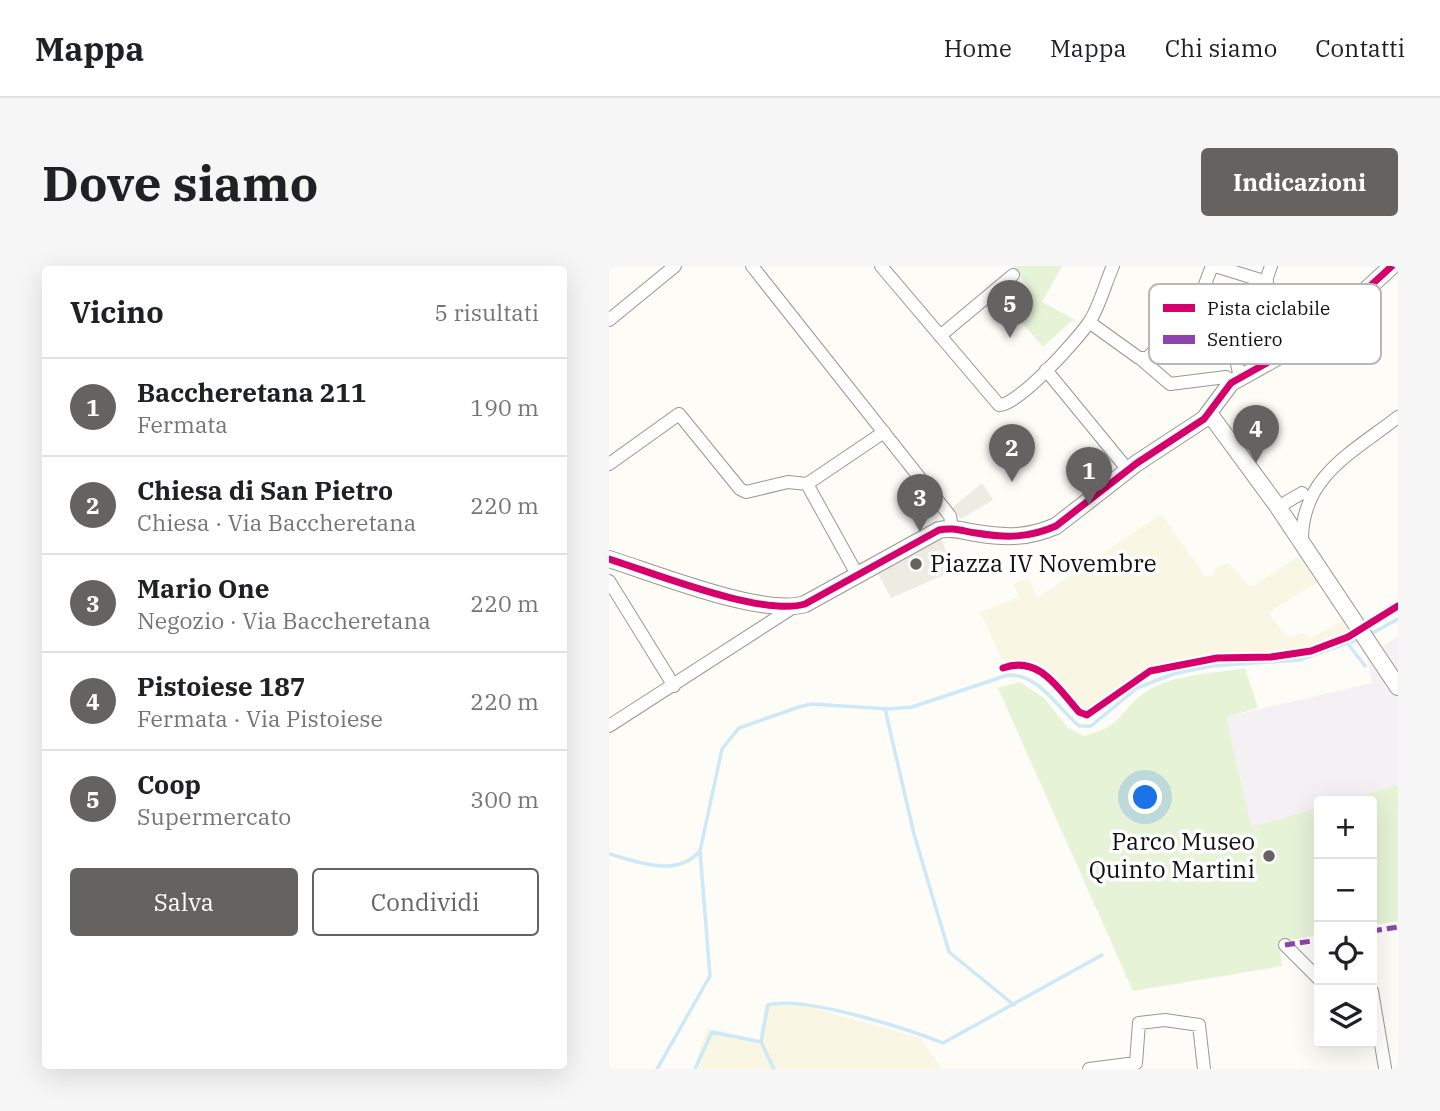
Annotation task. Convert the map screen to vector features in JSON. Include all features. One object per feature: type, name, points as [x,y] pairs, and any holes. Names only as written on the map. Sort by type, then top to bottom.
[{"type":"street","points":[[609,320],[675,266]]},
{"type":"street","points":[[753,266],[884,432],[951,524]]},
{"type":"street","points":[[881,266],[999,405],[1011,403],[1047,370],[1089,322],[1113,266]]},
{"type":"street","points":[[1206,284],[1214,266],[1268,282],[1271,266]]},
{"type":"street","points":[[1372,284],[1392,266]]},
{"type":"street","points":[[940,336],[1013,275]]},
{"type":"street","points":[[1089,322],[1149,364]]},
{"type":"street","points":[[1144,359],[1149,354]]},
{"type":"street","points":[[1149,364],[1170,384],[1226,377],[1236,380]]},
{"type":"street","points":[[1236,380],[1237,364]]},
{"type":"street","points":[[609,726],[792,608],[858,576],[951,524],[1012,537],[1043,532],[1056,526],[1128,470],[1209,413],[1236,380],[1265,364]]},
{"type":"street","points":[[1047,370],[1128,470]]},
{"type":"street","points":[[1209,413],[1298,534],[1398,687]]},
{"type":"street","points":[[609,464],[679,414],[740,489],[746,492],[788,482],[807,484],[884,432]]},
{"type":"street","points":[[1298,534],[1314,487],[1328,472],[1398,417]]},
{"type":"street","points":[[1279,507],[1303,493],[1317,477],[1328,472]]},
{"type":"street","points":[[807,484],[858,576]]},
{"type":"street","points":[[1298,534],[1303,493]]},
{"type":"street","points":[[609,559],[720,593],[792,608]]},
{"type":"street","points":[[609,581],[674,686]]},
{"type":"street","points":[[1285,946],[1314,974]]},
{"type":"street","points":[[1377,1016],[1387,1067]]},
{"type":"street","points":[[1089,1069],[1135,1066],[1139,1023],[1165,1020],[1199,1025],[1204,1069]]},
{"type":"shaded area","points":[[982,483],[993,500],[961,519],[952,508]]},
{"type":"shaded area","points":[[1161,514],[1206,577],[1214,575],[1215,568],[1228,563],[1251,587],[1304,553],[1319,581],[1269,612],[1282,632],[1291,637],[1302,633],[1311,638],[1348,619],[1353,627],[1336,640],[1302,652],[1270,657],[1212,658],[1147,671],[1086,713],[1041,667],[1002,660],[980,612],[1019,597],[1013,584],[1029,578],[1037,598]]},
{"type":"shaded area","name":"Piazza IV Novembre","points":[[939,530],[947,555],[953,558],[957,569],[891,598],[874,566]]},
{"type":"shaded area","points":[[1398,636],[1398,785],[1360,796],[1314,796],[1314,809],[1251,828],[1226,717],[1372,683],[1367,657]]},
{"type":"shaded area","points":[[765,1004],[802,1005],[921,1038],[942,1069],[694,1069],[707,1028],[759,1040]]},
{"type":"green space","points":[[1013,266],[1062,266],[1042,302],[1074,319],[1043,347],[1007,305],[1028,287]]},
{"type":"green space","name":"Parco Museo Quinto Martini","points":[[1245,668],[1258,708],[1226,717],[1251,827],[1314,809],[1314,936],[1279,942],[1282,966],[1133,991],[998,688],[1020,682],[1044,698],[1068,728],[1084,736],[1112,724],[1132,703],[1151,689],[1190,676]]},
{"type":"green space","points":[[1398,785],[1398,921],[1377,924],[1377,796],[1360,796]]},
{"type":"waterway","points":[[1369,635],[1398,619]]},
{"type":"waterway","points":[[609,854],[657,866],[680,864],[690,859],[700,851],[722,749],[739,728],[799,707],[812,704],[888,709],[912,707],[1008,675],[1029,680],[1047,693],[1079,726],[1091,726],[1137,688],[1173,674],[1211,666],[1299,660],[1362,638]]},
{"type":"waterway","points":[[1348,644],[1365,666]]},
{"type":"waterway","points":[[885,709],[914,834],[949,952],[1014,1005]]},
{"type":"waterway","points":[[657,1069],[710,976],[700,851]]},
{"type":"waterway","points":[[774,1069],[761,1042],[768,1005],[784,1003],[830,1009],[881,1022],[943,1043],[1102,955]]},
{"type":"waterway","points":[[695,1069],[712,1032],[761,1042]]},
{"type":"marked path","points":[[1377,930],[1398,927]]},
{"type":"marked path","points":[[1285,945],[1314,941]]},
{"type":"cycle path","points":[[1372,284],[1392,266]]},
{"type":"cycle path","points":[[609,559],[736,599],[786,606],[805,604],[939,530],[953,529],[1007,536],[1027,535],[1056,526],[1137,463],[1204,419],[1231,383],[1265,364]]},
{"type":"cycle path","points":[[1003,668],[1016,665],[1037,670],[1047,676],[1079,712],[1087,715],[1150,671],[1217,658],[1271,657],[1311,651],[1348,637],[1398,606]]},
{"type":"place","name":"Coop","points":[[1010,338]]},
{"type":"place","name":"Pistoiese 187","points":[[1256,463]]},
{"type":"place","name":"Chiesa di San Pietro","points":[[1012,482]]},
{"type":"place","name":"Baccheretana 211","points":[[1089,505]]},
{"type":"place","name":"Mario One","points":[[920,532]]},
{"type":"place","name":"Piazza IV Novembre","points":[[916,564]]},
{"type":"place","name":"Parco Museo Quinto Martini","points":[[1269,856]]}]
